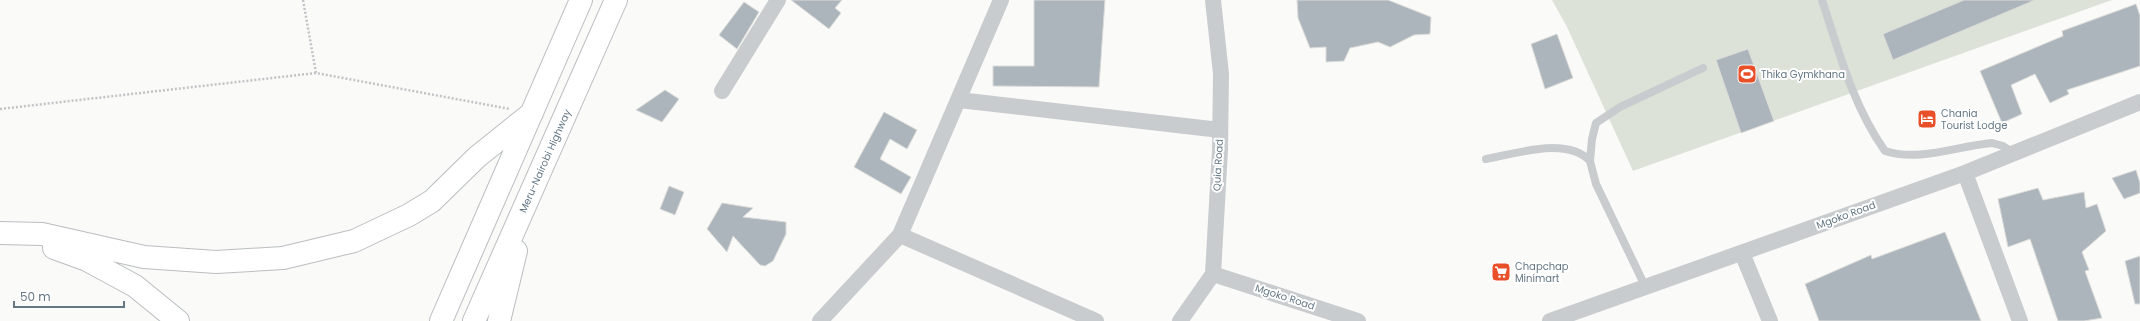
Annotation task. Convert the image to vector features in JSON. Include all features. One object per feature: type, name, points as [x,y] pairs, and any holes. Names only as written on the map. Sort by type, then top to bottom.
[{"type":"highway","points":[[441,321],[581,0]]},
{"type":"highway","name":"Meru-Nairobi Highway","points":[[474,321],[616,0]]},
{"type":"highway","points":[[0,234],[42,234],[144,257],[216,262],[283,258],[354,241],[409,215],[432,201],[477,157],[532,113]]},
{"type":"highway","points":[[499,321],[526,203]]},
{"type":"highway","points":[[0,234],[41,244],[87,260],[134,286],[178,321]]},
{"type":"street","points":[[722,91],[778,0]]},
{"type":"street","points":[[820,321],[900,235],[1001,0]]},
{"type":"street","name":"Quia Road","points":[[1213,0],[1220,74],[1220,130],[1213,274]]},
{"type":"street","points":[[958,100],[1220,130]]},
{"type":"street","name":"Mgoko Road","points":[[1550,321],[1965,173],[2140,102]]},
{"type":"street","points":[[1965,173],[2020,321]]},
{"type":"street","points":[[900,235],[1096,321]]},
{"type":"street","points":[[1742,253],[1770,321]]},
{"type":"street","points":[[1180,321],[1213,274]]},
{"type":"street","name":"Mgoko Road","points":[[1213,274],[1358,321]]},
{"type":"lane","points":[[1822,0],[1846,74],[1865,120],[1885,151],[1898,156],[1992,143],[2003,146],[2014,153]]},
{"type":"lane","points":[[1645,286],[1596,184],[1590,161],[1592,139],[1596,123],[1620,107],[1704,68]]},
{"type":"lane","points":[[1486,159],[1547,148],[1572,150],[1584,154],[1590,161]]},
{"type":"path","points":[[303,0],[316,72]]},
{"type":"path","points":[[0,109],[316,72],[532,113]]},
{"type":"shaded area","name":"Thika Gymkhana","points":[[1552,0],[2112,0],[1633,171],[1567,27]]},
{"type":"building","points":[[791,0],[842,0],[835,8],[841,13],[829,29]]},
{"type":"building","points":[[1034,0],[1105,0],[1099,87],[993,86],[993,66],[1034,66]]},
{"type":"building","points":[[1297,0],[1388,0],[1431,17],[1430,34],[1414,35],[1390,47],[1378,42],[1350,48],[1344,61],[1326,62],[1326,47],[1310,48],[1298,18]]},
{"type":"building","points":[[1964,0],[2035,0],[1893,60],[1883,34]]},
{"type":"building","points":[[744,2],[759,12],[737,49],[719,35]]},
{"type":"building","points":[[2136,4],[2140,16],[2140,66],[2067,90],[2069,94],[2050,103],[2035,74],[2011,85],[2022,114],[2002,123],[1980,71],[2063,36],[2062,31]]},
{"type":"building","points":[[1557,34],[1573,78],[1545,89],[1531,44]]},
{"type":"building","points":[[1748,49],[1774,121],[1741,133],[1716,60]]},
{"type":"building","points":[[665,90],[679,99],[662,122],[636,110]]},
{"type":"building","points":[[884,112],[917,130],[907,149],[890,139],[880,159],[911,177],[901,194],[854,167]]},
{"type":"building","points":[[2136,170],[2140,183],[2140,193],[2124,199],[2112,178]]},
{"type":"building","points":[[669,186],[684,192],[675,215],[660,209]]},
{"type":"building","points":[[2038,188],[2043,200],[2084,192],[2086,208],[2097,204],[2106,231],[2082,252],[2089,270],[2085,271],[2102,318],[2084,321],[2058,321],[2030,239],[2008,247],[1998,199]]},
{"type":"building","points":[[722,203],[753,208],[743,217],[786,222],[786,234],[773,261],[765,266],[760,265],[733,236],[727,252],[707,229]]},
{"type":"building","points":[[1945,232],[1981,321],[1819,321],[1805,284],[1871,255],[1872,259]]},
{"type":"building","points":[[2140,256],[2140,304],[2135,304],[2125,261]]},
{"type":"place","name":"Thika Gymkhana","points":[[1747,74]]},
{"type":"place","name":"Chania Tourist Lodge","points":[[1927,119]]},
{"type":"place","name":"Chapchap Minimart","points":[[1501,272]]}]
